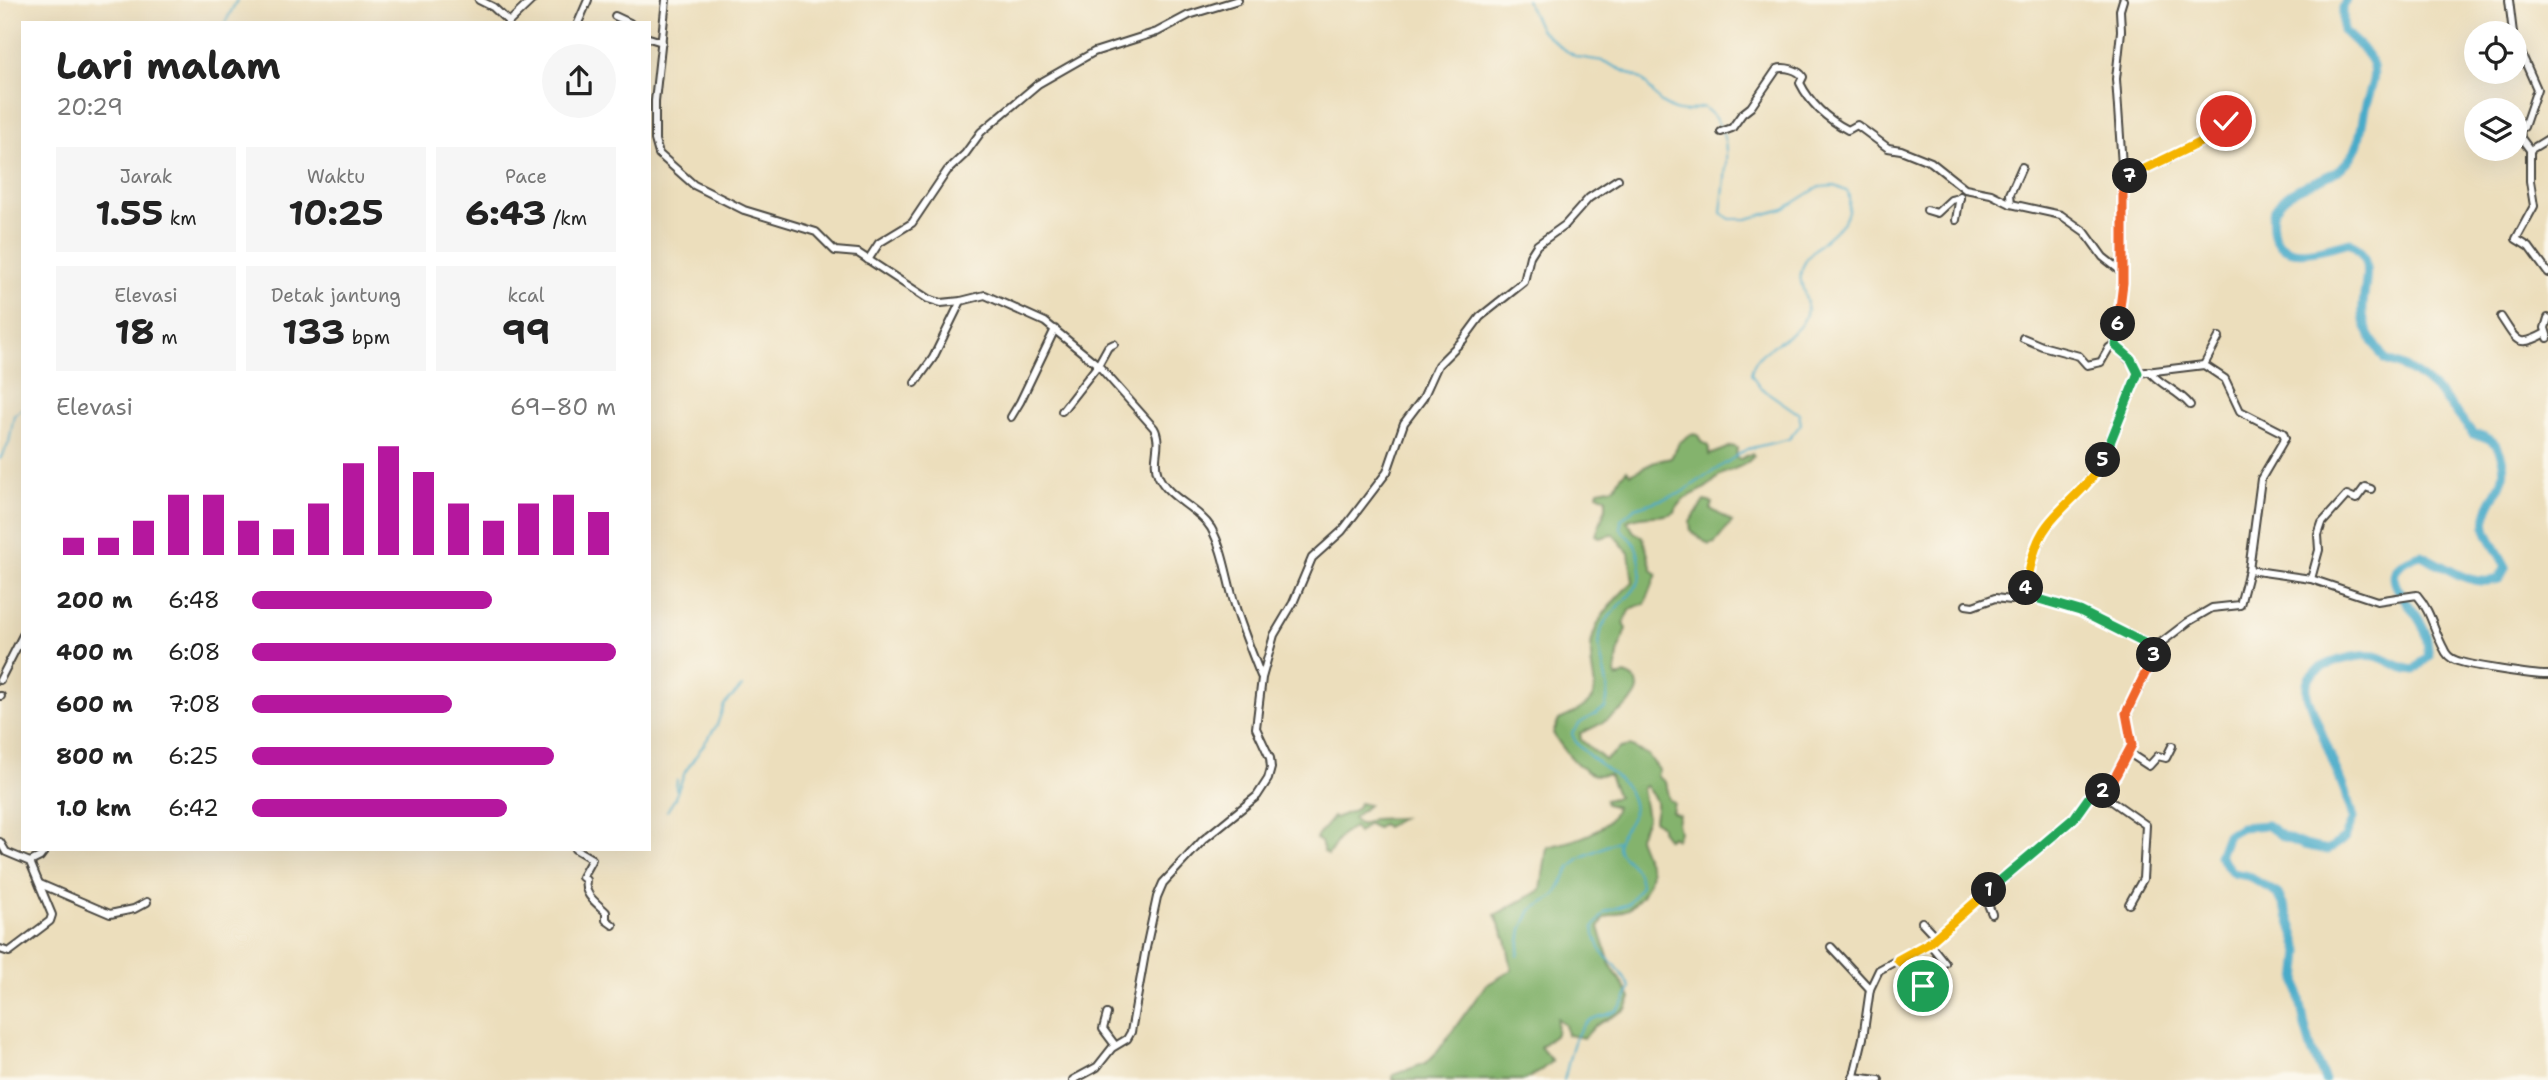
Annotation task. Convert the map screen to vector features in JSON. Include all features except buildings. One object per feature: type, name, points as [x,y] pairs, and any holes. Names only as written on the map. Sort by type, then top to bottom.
[{"type":"street","points":[[479,0],[493,7],[507,21]]},
{"type":"street","points":[[509,21],[532,0]]},
{"type":"street","points":[[579,21],[588,0]]},
{"type":"street","points":[[666,0],[655,101],[655,140],[659,154],[694,185],[744,210],[816,232],[835,251],[855,252],[928,299],[941,303],[985,295],[1038,318],[1098,365],[1157,433],[1155,461],[1159,478],[1180,500],[1203,518],[1214,534],[1236,608],[1262,678]]},
{"type":"street","points":[[868,260],[879,243],[912,223],[947,171],[965,154],[981,132],[1038,84],[1094,52],[1157,32],[1189,15],[1237,0]]},
{"type":"street","points":[[2028,596],[2026,587],[2041,535],[2099,467],[2138,373],[2131,359],[2115,344],[2122,272],[2123,180],[2116,79],[2121,31],[2120,10],[2123,0]]},
{"type":"street","points":[[2510,0],[2511,21]]},
{"type":"street","points":[[615,16],[628,21]]},
{"type":"street","points":[[651,39],[662,43]]},
{"type":"street","points":[[2527,66],[2537,89],[2524,127],[2520,129],[2521,138],[2530,150],[2530,181],[2534,206],[2516,239],[2529,247],[2548,273]]},
{"type":"street","points":[[1721,132],[1729,130],[1751,107],[1774,72],[1779,68],[1786,68],[1803,76],[1801,85],[1826,118],[1848,130],[1857,125],[1888,149],[1901,150],[1928,160],[1961,187],[2061,215],[2080,228],[2103,257],[2122,272]]},
{"type":"street","points":[[2123,180],[2213,136],[2226,121]]},
{"type":"street","points":[[2530,150],[2548,139]]},
{"type":"street","points":[[2010,202],[2010,194],[2022,167]]},
{"type":"street","points":[[1073,1080],[1098,1066],[1115,1045],[1127,1039],[1132,1030],[1146,948],[1157,897],[1163,883],[1203,840],[1257,796],[1268,779],[1271,771],[1270,758],[1256,728],[1262,678],[1274,635],[1293,603],[1312,558],[1346,527],[1387,472],[1404,423],[1423,398],[1438,365],[1463,340],[1480,317],[1524,282],[1530,256],[1537,245],[1565,225],[1589,198],[1618,179]]},
{"type":"street","points":[[1956,220],[1961,187]]},
{"type":"street","points":[[1927,210],[1937,213],[1951,200],[1960,198]]},
{"type":"street","points":[[915,383],[933,358],[961,301]]},
{"type":"street","points":[[2501,317],[2515,338],[2522,343],[2547,336],[2545,325],[2548,318]]},
{"type":"street","points":[[1011,417],[1055,329]]},
{"type":"street","points":[[2204,365],[2219,337]]},
{"type":"street","points":[[2023,338],[2077,355],[2087,365],[2101,362],[2109,348],[2115,344]]},
{"type":"street","points":[[1062,411],[1098,365],[1108,347],[1114,344]]},
{"type":"street","points":[[1879,1080],[1853,1078],[1863,1038],[1870,989],[1879,970],[1929,943],[2074,818],[2089,797],[2108,787],[2129,754],[2132,742],[2126,713],[2153,659],[2154,648],[2188,622],[2212,608],[2241,605],[2249,570],[2261,479],[2285,441],[2285,435],[2240,411],[2225,380],[2204,365],[2138,373]]},
{"type":"street","points":[[2148,372],[2183,396],[2190,405]]},
{"type":"street","points":[[2311,579],[2320,547],[2318,535],[2324,519],[2348,494],[2356,499],[2365,487],[2371,489]]},
{"type":"street","points":[[2249,570],[2311,579],[2377,601],[2413,595],[2420,598],[2436,626],[2445,651],[2452,659],[2536,676],[2548,675]]},
{"type":"street","points":[[1966,605],[1973,606],[1995,598],[2011,600],[2028,596],[2080,611],[2154,648]]},
{"type":"street","points":[[0,680],[21,639]]},
{"type":"street","points":[[2129,754],[2149,766],[2156,757],[2166,758],[2172,747]]},
{"type":"street","points":[[2099,792],[2146,825],[2143,882],[2129,904]]},
{"type":"street","points":[[0,842],[6,852],[30,862],[52,914],[51,920],[9,952],[0,949]]},
{"type":"street","points":[[30,862],[44,851]]},
{"type":"street","points":[[579,851],[591,858],[582,877],[586,880],[585,888],[606,912],[606,920],[613,925]]},
{"type":"street","points":[[40,884],[110,914],[134,909],[147,902]]},
{"type":"street","points":[[1983,895],[1992,914]]},
{"type":"street","points":[[1922,922],[1936,937]]},
{"type":"street","points":[[1929,943],[1945,963]]},
{"type":"street","points":[[1831,947],[1870,989]]},
{"type":"street","points":[[1898,960],[1920,985],[1945,988]]},
{"type":"street","points":[[1107,1014],[1103,1028],[1115,1045]]},
{"type":"green space","points":[[1691,434],[1698,435],[1701,442],[1709,446],[1709,455],[1732,446],[1737,448],[1736,458],[1741,459],[1752,453],[1754,456],[1684,499],[1675,512],[1627,521],[1634,532],[1643,537],[1652,570],[1657,574],[1645,604],[1634,607],[1627,614],[1624,622],[1627,629],[1619,648],[1615,674],[1617,678],[1625,674],[1636,681],[1638,690],[1633,699],[1612,717],[1580,733],[1581,740],[1605,760],[1620,748],[1630,746],[1648,755],[1659,770],[1657,776],[1665,782],[1669,800],[1674,803],[1672,812],[1679,815],[1679,832],[1676,839],[1672,836],[1668,839],[1654,820],[1655,799],[1646,786],[1642,788],[1647,819],[1638,838],[1651,871],[1649,882],[1642,896],[1629,909],[1604,918],[1599,927],[1610,964],[1631,998],[1626,1009],[1595,1026],[1584,1038],[1567,1035],[1565,1025],[1557,1018],[1556,1034],[1540,1047],[1552,1061],[1524,1080],[1392,1080],[1393,1075],[1426,1063],[1438,1051],[1485,986],[1512,970],[1506,939],[1495,915],[1541,890],[1547,847],[1588,835],[1612,816],[1616,807],[1606,804],[1605,800],[1618,797],[1609,775],[1587,772],[1565,750],[1553,733],[1559,720],[1577,711],[1593,696],[1595,688],[1591,655],[1594,632],[1608,608],[1633,582],[1629,553],[1613,534],[1601,538],[1596,535],[1606,507],[1606,498],[1597,494],[1598,490],[1615,487],[1627,470],[1630,474],[1657,461],[1671,458],[1679,443]]},
{"type":"green space","points":[[1704,501],[1713,503],[1711,509],[1732,522],[1715,543],[1709,545],[1691,531],[1690,522]]},
{"type":"green space","points":[[1359,803],[1368,805],[1353,818],[1358,824],[1372,819],[1401,818],[1386,827],[1382,824],[1377,828],[1368,824],[1358,833],[1354,827],[1342,834],[1328,855],[1317,837],[1333,817],[1353,811]]},
{"type":"waterway","points":[[226,21],[237,0]]},
{"type":"waterway","points":[[1526,0],[1540,29],[1563,49],[1577,57],[1603,61],[1643,80],[1661,103],[1674,110],[1684,112],[1703,107],[1714,117],[1725,141],[1726,170],[1721,213],[1730,219],[1747,219],[1784,209],[1819,187],[1835,186],[1848,192],[1849,205],[1841,224],[1817,247],[1803,266],[1801,279],[1807,310],[1800,326],[1760,356],[1751,374],[1760,387],[1799,414],[1801,424],[1789,439],[1747,449],[1679,494],[1635,508],[1621,520],[1621,529],[1637,550],[1640,580],[1602,628],[1600,648],[1607,688],[1605,708],[1580,723],[1572,733],[1581,748],[1615,776],[1628,791],[1634,809],[1618,846],[1621,854],[1637,871],[1641,886],[1628,904],[1605,912],[1594,927],[1602,953],[1616,966],[1630,987],[1620,1007],[1608,1015],[1588,1021],[1582,1027],[1573,1046],[1564,1080]]},
{"type":"waterway","points":[[2325,1080],[2305,1027],[2297,982],[2300,952],[2287,912],[2278,894],[2248,876],[2233,873],[2219,856],[2227,835],[2241,827],[2267,825],[2282,836],[2304,845],[2328,850],[2345,838],[2353,818],[2307,696],[2308,680],[2320,668],[2352,657],[2379,657],[2414,670],[2429,656],[2424,629],[2394,578],[2396,570],[2405,562],[2421,555],[2459,575],[2478,581],[2499,579],[2506,567],[2486,528],[2488,508],[2503,474],[2503,463],[2495,443],[2473,434],[2455,410],[2424,380],[2385,360],[2364,321],[2363,304],[2367,275],[2364,258],[2359,250],[2350,242],[2317,250],[2293,251],[2283,247],[2273,229],[2273,213],[2284,198],[2342,167],[2357,146],[2374,73],[2367,54],[2343,31],[2343,8],[2346,0]]},
{"type":"waterway","points":[[0,459],[9,443],[14,415],[21,410]]},
{"type":"waterway","points":[[667,811],[685,772],[717,725],[724,705],[742,687]]},
{"type":"waterway","points":[[676,789],[677,780]]},
{"type":"waterway","points":[[1518,956],[1522,929],[1531,910],[1555,896],[1570,868],[1580,858],[1617,841]]},
{"type":"route","points":[[1923,986],[1898,960],[1929,943],[2074,818],[2091,795],[2108,787],[2129,754],[2132,742],[2126,713],[2153,659],[2154,648],[2100,619],[2028,596],[2026,587],[2041,535],[2099,467],[2137,379],[2138,370],[2131,359],[2116,346],[2115,341],[2123,283],[2123,180],[2213,136],[2226,121]]}]
